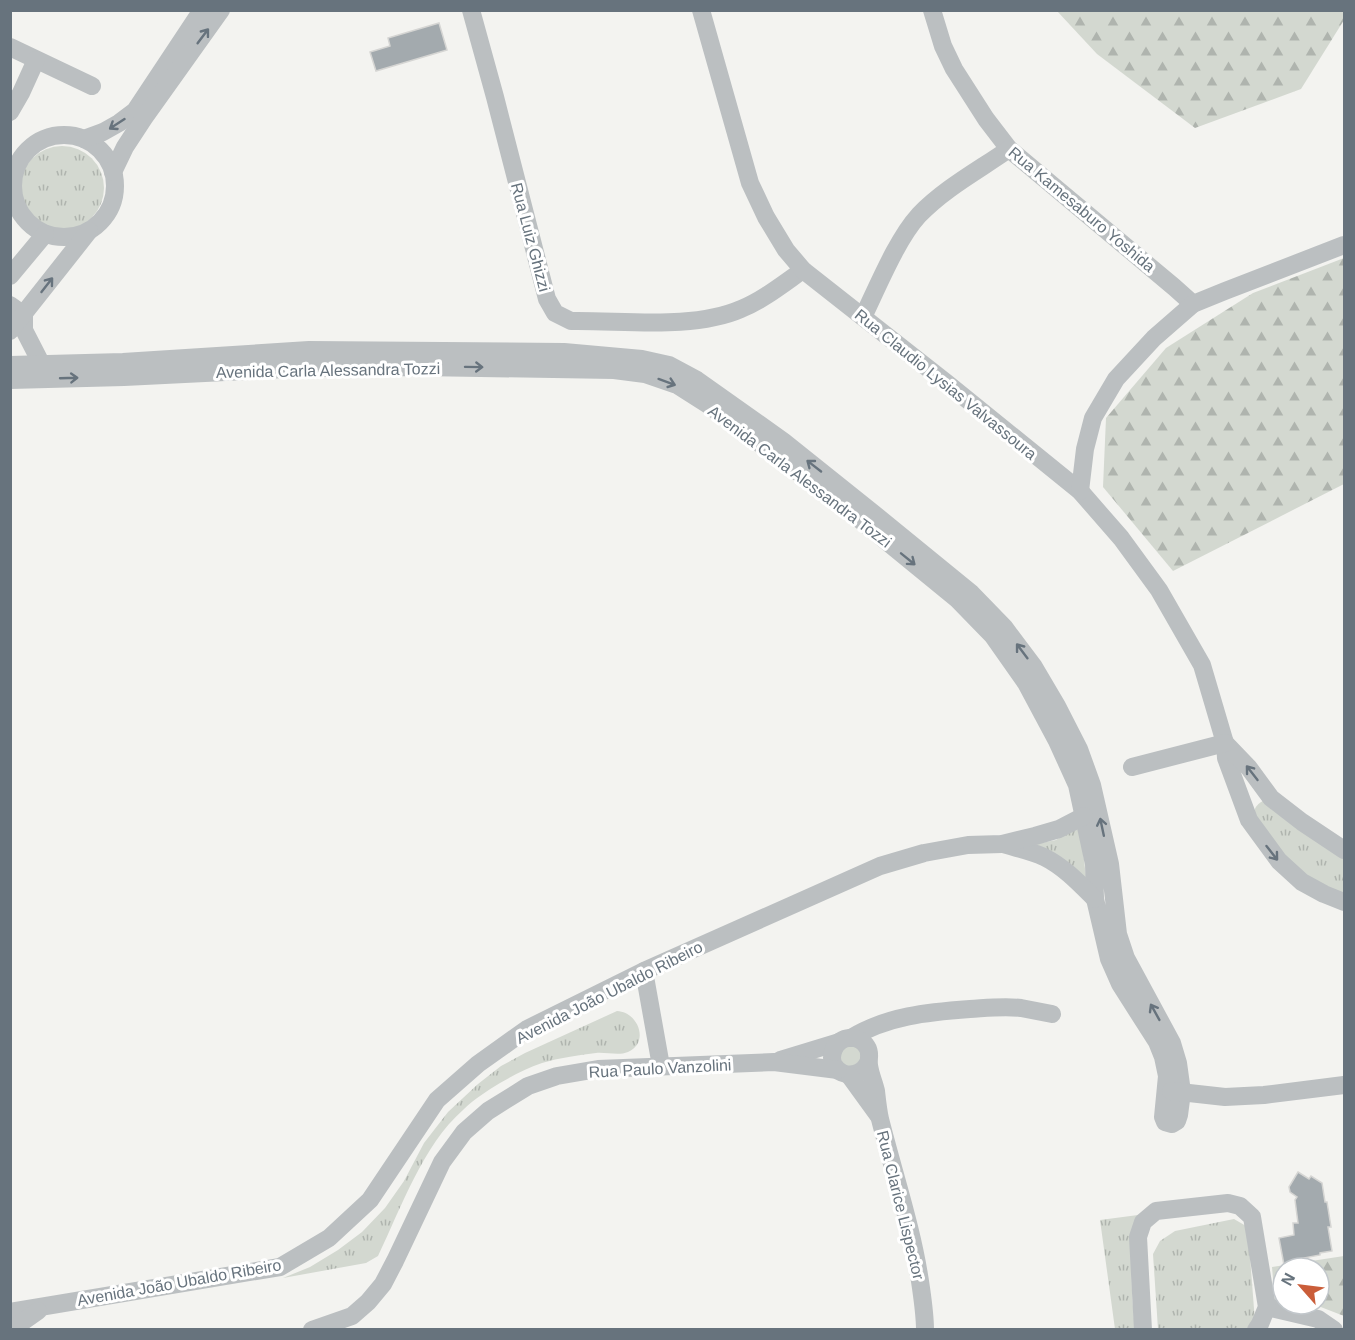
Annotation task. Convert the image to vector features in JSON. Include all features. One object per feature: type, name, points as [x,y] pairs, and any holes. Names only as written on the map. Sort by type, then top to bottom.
[{"type":"street","points":[[84,139],[103,132],[135,111],[202,10]]},
{"type":"street","points":[[113,172],[125,147],[144,118],[221,10]]},
{"type":"street","name":"Rua Luiz Ghizzi","points":[[471,10],[547,298],[555,313],[571,321],[682,322],[713,318],[740,309],[772,292],[803,270]]},
{"type":"street","name":"Rua Claudio Lysias Valvassoura","points":[[701,10],[750,183],[766,218],[786,250],[803,270],[1080,491],[1121,538],[1159,590],[1202,665],[1225,743],[1226,758],[1249,820],[1279,861],[1302,882],[1344,902]]},
{"type":"street","name":"Rua Kamesaburo Yoshida","points":[[932,10],[943,46],[954,69],[986,119],[1009,149],[1193,304]]},
{"type":"street","points":[[10,47],[92,86]]},
{"type":"street","points":[[10,112],[36,60]]},
{"type":"street","points":[[10,331],[17,310],[90,230],[103,219],[111,205],[115,188],[109,161],[102,152],[84,139],[67,135],[50,137],[34,145],[22,157],[13,173],[13,202],[30,225],[45,234],[58,237],[75,236],[90,230]]},
{"type":"street","points":[[863,317],[900,243],[918,216],[942,194],[1009,149]]},
{"type":"street","points":[[10,276],[45,234]]},
{"type":"street","points":[[1080,491],[1085,449],[1092,418],[1116,379],[1154,338],[1193,304],[1344,245]]},
{"type":"street","points":[[17,310],[24,330],[42,364]]},
{"type":"street","name":"Avenida Carla Alessandra Tozzi","points":[[10,365],[123,362],[309,350],[564,352],[642,358],[669,365],[697,380],[783,441],[963,586],[1004,627],[1034,667],[1079,749],[1092,785],[1110,864],[1118,934],[1135,977],[1172,1043],[1178,1063],[1174,1091]]},
{"type":"street","name":"Avenida Carla Alessandra Tozzi","points":[[10,380],[306,368],[421,367],[614,370],[645,374],[677,385],[710,406],[847,509],[957,599],[993,636],[1026,683],[1077,785],[1094,864],[1095,899],[1109,959],[1120,984],[1157,1042],[1174,1091]]},
{"type":"street","points":[[1132,767],[1225,743]]},
{"type":"street","name":"Rua Claudio Lysias Valvassoura","points":[[1225,743],[1249,768],[1271,798],[1344,850]]},
{"type":"street","points":[[1249,820],[1258,800],[1263,797],[1271,798]]},
{"type":"street","name":"Avenida João Ubaldo Ribeiro","points":[[10,1312],[280,1267],[329,1238],[370,1200],[437,1100],[478,1064],[527,1029],[644,971],[880,866],[924,853],[968,845],[1002,844],[1059,829],[1084,816]]},
{"type":"street","name":"Avenida João Ubaldo Ribeiro","points":[[1002,844],[1042,856],[1061,867],[1095,899]]},
{"type":"street","points":[[644,971],[662,1066]]},
{"type":"street","name":"Rua Paulo Vanzolini","points":[[774,1062],[845,1040],[866,1029],[895,1019],[934,1011],[1020,1008],[1052,1014]]},
{"type":"street","points":[[869,1060],[869,1051],[862,1041],[845,1040],[834,1047],[832,1053],[834,1065],[844,1073],[861,1072],[869,1060],[878,1042],[895,1019]]},
{"type":"street","name":"Rua Clarice Lispector","points":[[869,1060],[879,1116],[916,1256],[925,1329]]},
{"type":"street","name":"Rua Paulo Vanzolini","points":[[312,1329],[352,1316],[368,1302],[383,1284],[396,1261],[442,1162],[464,1132],[488,1111],[528,1086],[557,1076],[598,1069],[662,1066],[774,1062],[844,1073]]},
{"type":"street","name":"Rua Clarice Lispector","points":[[844,1073],[879,1116]]},
{"type":"street","points":[[1174,1091],[1225,1097],[1264,1095],[1344,1085]]},
{"type":"street","points":[[1143,1329],[1138,1237],[1143,1222],[1156,1211],[1228,1203],[1240,1206],[1252,1217],[1267,1307],[1256,1329]]},
{"type":"street","points":[[11,1329],[44,1307]]},
{"type":"street","points":[[1267,1307],[1318,1319],[1334,1329]]},
{"type":"green space","points":[[1344,10],[1344,20],[1301,89],[1195,128],[1097,54],[1057,11]]},
{"type":"green space","points":[[62,146],[78,149],[92,158],[101,172],[104,188],[101,204],[92,218],[78,227],[62,230],[46,227],[32,218],[23,204],[20,188],[23,172],[32,158],[46,149]]},
{"type":"green space","points":[[1344,258],[1344,484],[1173,571],[1103,487],[1106,418],[1166,348],[1253,293]]},
{"type":"green space","points":[[1264,800],[1344,858],[1344,895],[1320,885],[1287,860],[1254,813],[1257,805]]},
{"type":"green space","points":[[1077,826],[1083,850],[1086,878],[1036,844],[1056,840]]},
{"type":"green space","points":[[617,1011],[631,1016],[639,1028],[639,1042],[628,1052],[575,1056],[531,1067],[481,1095],[449,1124],[414,1178],[378,1256],[366,1263],[283,1278],[310,1267],[362,1232],[385,1208],[404,1181],[424,1143],[448,1112],[478,1084],[501,1066],[525,1053]]},
{"type":"green space","points":[[852,1042],[865,1057],[850,1068],[843,1064],[839,1055],[843,1046]]},
{"type":"green space","points":[[1138,1215],[1133,1244],[1132,1272],[1135,1329],[1115,1329],[1100,1220]]},
{"type":"green space","points":[[1234,1219],[1246,1226],[1248,1230],[1255,1322],[1249,1329],[1158,1329],[1153,1254],[1160,1241],[1175,1231]]},
{"type":"green space","points":[[1344,1256],[1344,1316],[1331,1311],[1331,1258]]},
{"type":"building","points":[[439,23],[447,50],[376,71],[370,52],[390,46],[388,38]]},
{"type":"building","points":[[1298,1172],[1322,1183],[1331,1227],[1328,1227],[1332,1251],[1315,1256],[1282,1256],[1279,1238],[1294,1235],[1293,1223],[1298,1223],[1295,1200],[1297,1197],[1290,1192],[1289,1187]]}]
